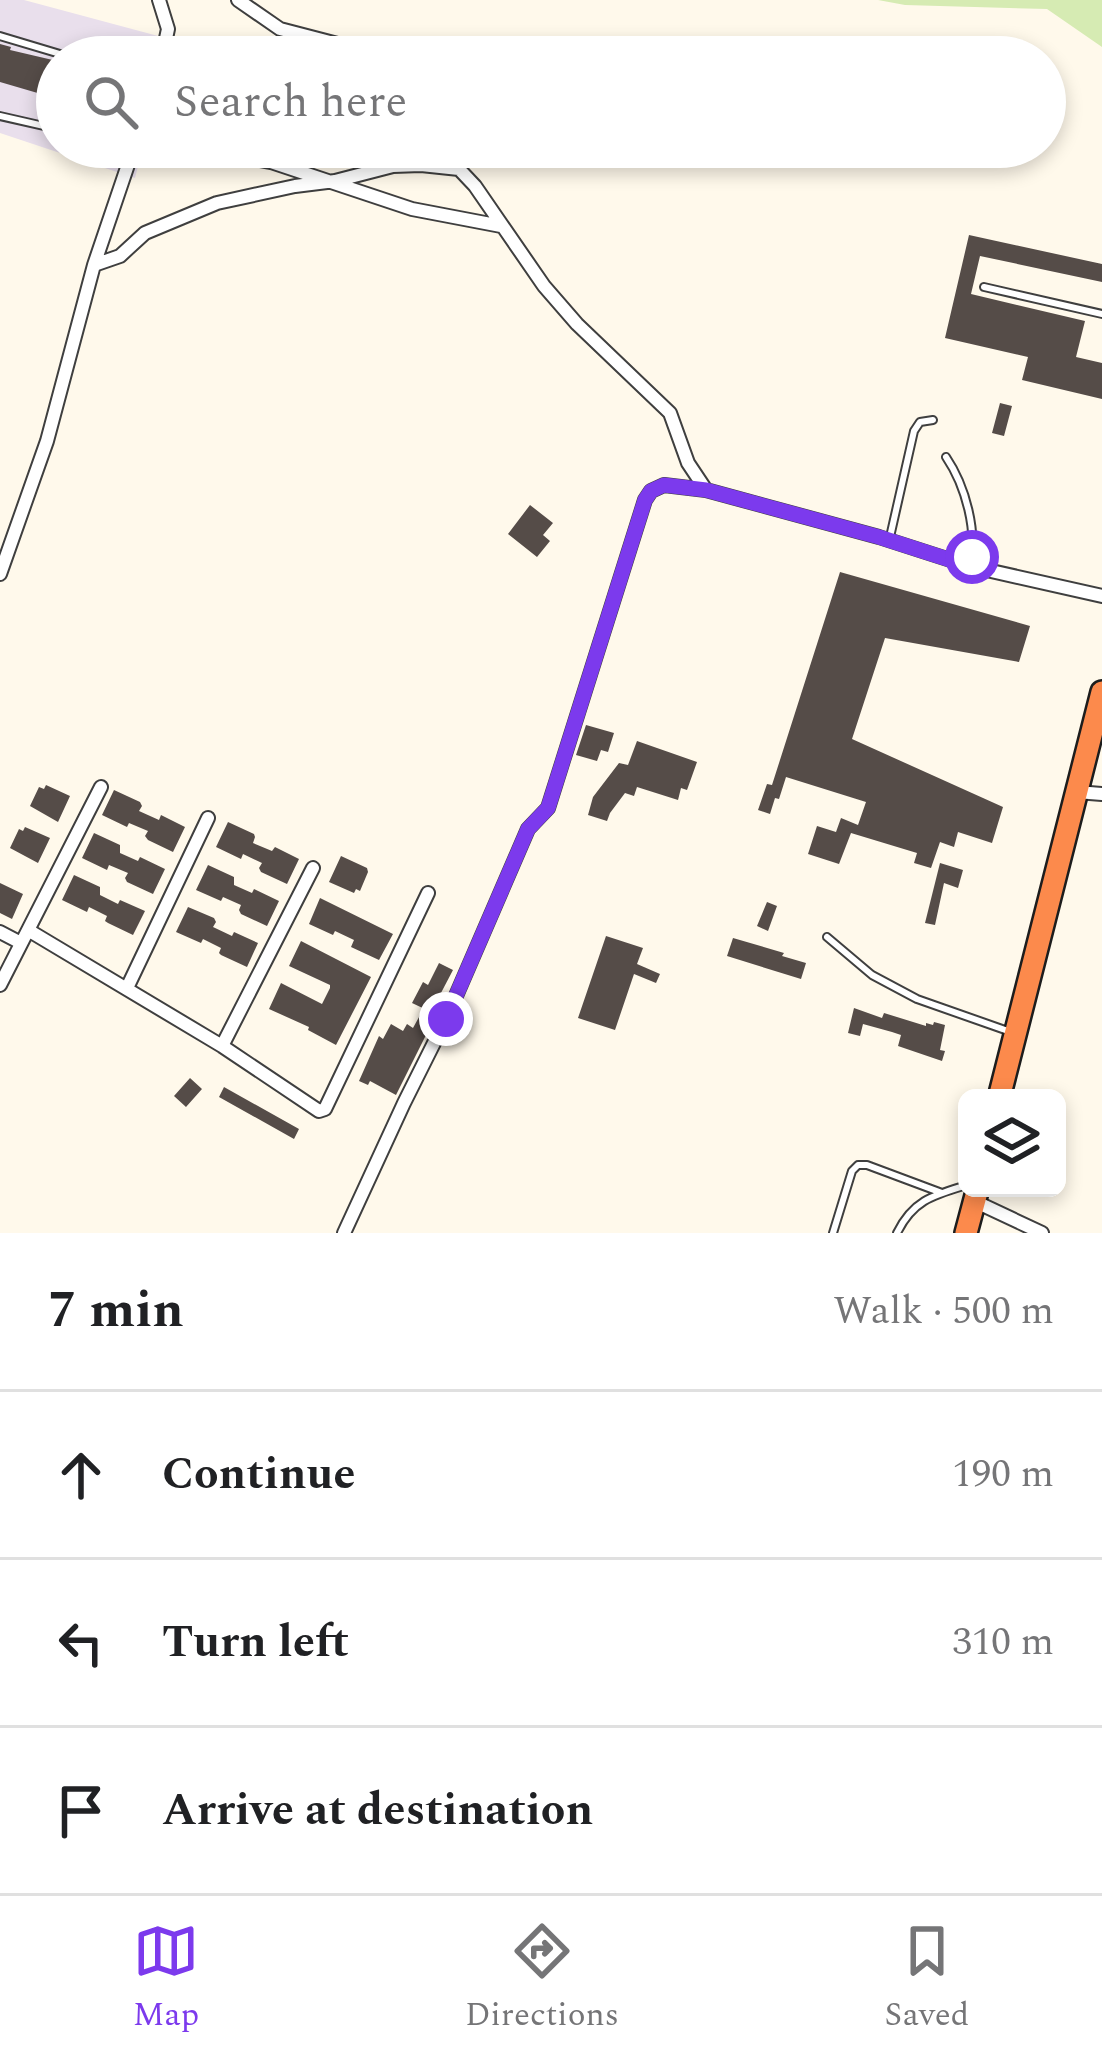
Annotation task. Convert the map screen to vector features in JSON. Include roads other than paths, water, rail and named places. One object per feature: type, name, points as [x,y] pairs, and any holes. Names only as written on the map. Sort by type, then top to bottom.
[{"type":"highway","points":[[1001,1089],[1102,692]]},
{"type":"highway","points":[[966,1233],[972,1197]]},
{"type":"street","points":[[159,0],[166,36]]},
{"type":"street","points":[[238,0],[280,29],[307,36]]},
{"type":"street","points":[[0,574],[47,441],[124,168]]},
{"type":"street","points":[[290,168],[412,209],[501,226]]},
{"type":"street","points":[[94,266],[120,256],[145,233],[217,203],[386,168]]},
{"type":"street","points":[[450,168],[460,169],[475,186],[544,286],[577,324],[670,413],[688,463],[706,490]]},
{"type":"street","points":[[344,1233],[446,1019],[528,829],[548,808],[651,491],[664,485],[706,490],[969,566],[1102,596]]},
{"type":"street","points":[[0,985],[101,787]]},
{"type":"street","points":[[1077,792],[1102,794]]},
{"type":"street","points":[[127,988],[208,818]]},
{"type":"street","points":[[222,1046],[313,868]]},
{"type":"street","points":[[0,932],[24,937],[127,988],[314,1110],[325,1109],[428,893]]},
{"type":"street","points":[[983,1197],[1042,1233]]},
{"type":"lane","points":[[0,36],[36,47]]},
{"type":"lane","points":[[0,116],[36,124]]},
{"type":"lane","points":[[984,287],[1102,314]]},
{"type":"lane","points":[[889,541],[914,431],[920,422],[934,419]]},
{"type":"lane","points":[[946,457],[954,468],[971,524],[969,566]]},
{"type":"lane","points":[[827,937],[872,975],[917,999],[1014,1034]]},
{"type":"lane","points":[[833,1233],[852,1171],[858,1166],[942,1193]]},
{"type":"lane","points":[[897,1233],[924,1199],[958,1192]]}]
